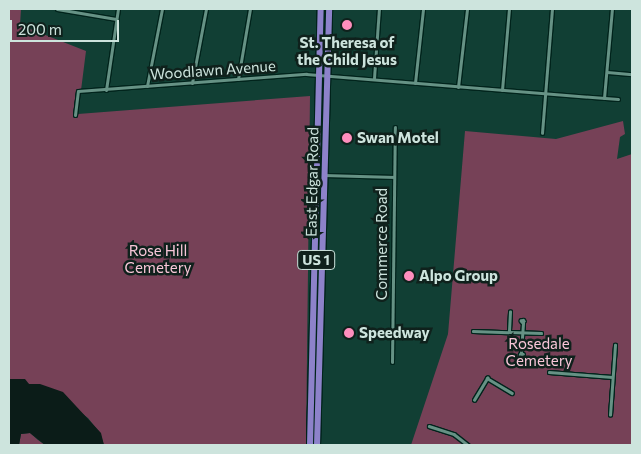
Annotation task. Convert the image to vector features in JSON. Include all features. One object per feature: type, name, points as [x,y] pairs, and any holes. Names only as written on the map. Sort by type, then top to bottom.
[{"type":"highway","name":"East Edgar Road","points":[[310,445],[321,9]]},
{"type":"highway","name":"East Edgar Road","points":[[317,445],[328,9]]},
{"type":"street","points":[[57,9],[116,19]]},
{"type":"street","points":[[106,90],[118,9]]},
{"type":"street","points":[[148,86],[162,9]]},
{"type":"street","points":[[192,83],[206,9]]},
{"type":"street","points":[[238,79],[250,9]]},
{"type":"street","points":[[374,78],[379,9]]},
{"type":"street","points":[[415,83],[423,9]]},
{"type":"street","points":[[458,87],[467,9]]},
{"type":"street","points":[[502,90],[509,9]]},
{"type":"street","points":[[542,133],[552,9]]},
{"type":"street","points":[[604,98],[612,9]]},
{"type":"street","points":[[606,72],[632,74]]},
{"type":"street","name":"Woodlawn Avenue","points":[[75,115],[78,91],[319,75],[618,99]]},
{"type":"street","name":"Commerce Road","points":[[392,362],[395,127]]},
{"type":"street","points":[[325,174],[394,177]]},
{"type":"street","points":[[509,332],[510,312]]},
{"type":"street","points":[[521,352],[523,323]]},
{"type":"street","points":[[473,331],[542,333]]},
{"type":"street","points":[[610,415],[615,345]]},
{"type":"street","points":[[549,372],[612,377]]},
{"type":"street","points":[[474,400],[487,378],[512,394]]},
{"type":"street","points":[[429,426],[454,434],[468,445]]},
{"type":"green space","name":"Rose Hill Cemetery","points":[[9,9],[21,9],[20,25],[86,51],[78,114],[310,96],[306,445],[104,445],[100,433],[88,418],[50,389],[9,379]]},
{"type":"green space","name":"Rosedale Cemetery","points":[[623,121],[625,134],[620,137],[617,159],[632,154],[632,445],[411,445],[448,334],[465,131],[556,139]]},
{"type":"green space","points":[[30,433],[45,445],[19,445],[21,434]]},
{"type":"water","points":[[9,379],[25,379],[29,384],[40,384],[63,392],[101,433],[104,445],[45,445],[30,433],[21,434],[19,445],[9,445]]},
{"type":"place","name":"St. Theresa of the Child Jesus","points":[[347,25]]},
{"type":"place","name":"Swan Motel","points":[[347,138]]},
{"type":"place","name":"Alpo Group","points":[[409,276]]},
{"type":"place","name":"Speedway","points":[[349,333]]}]
